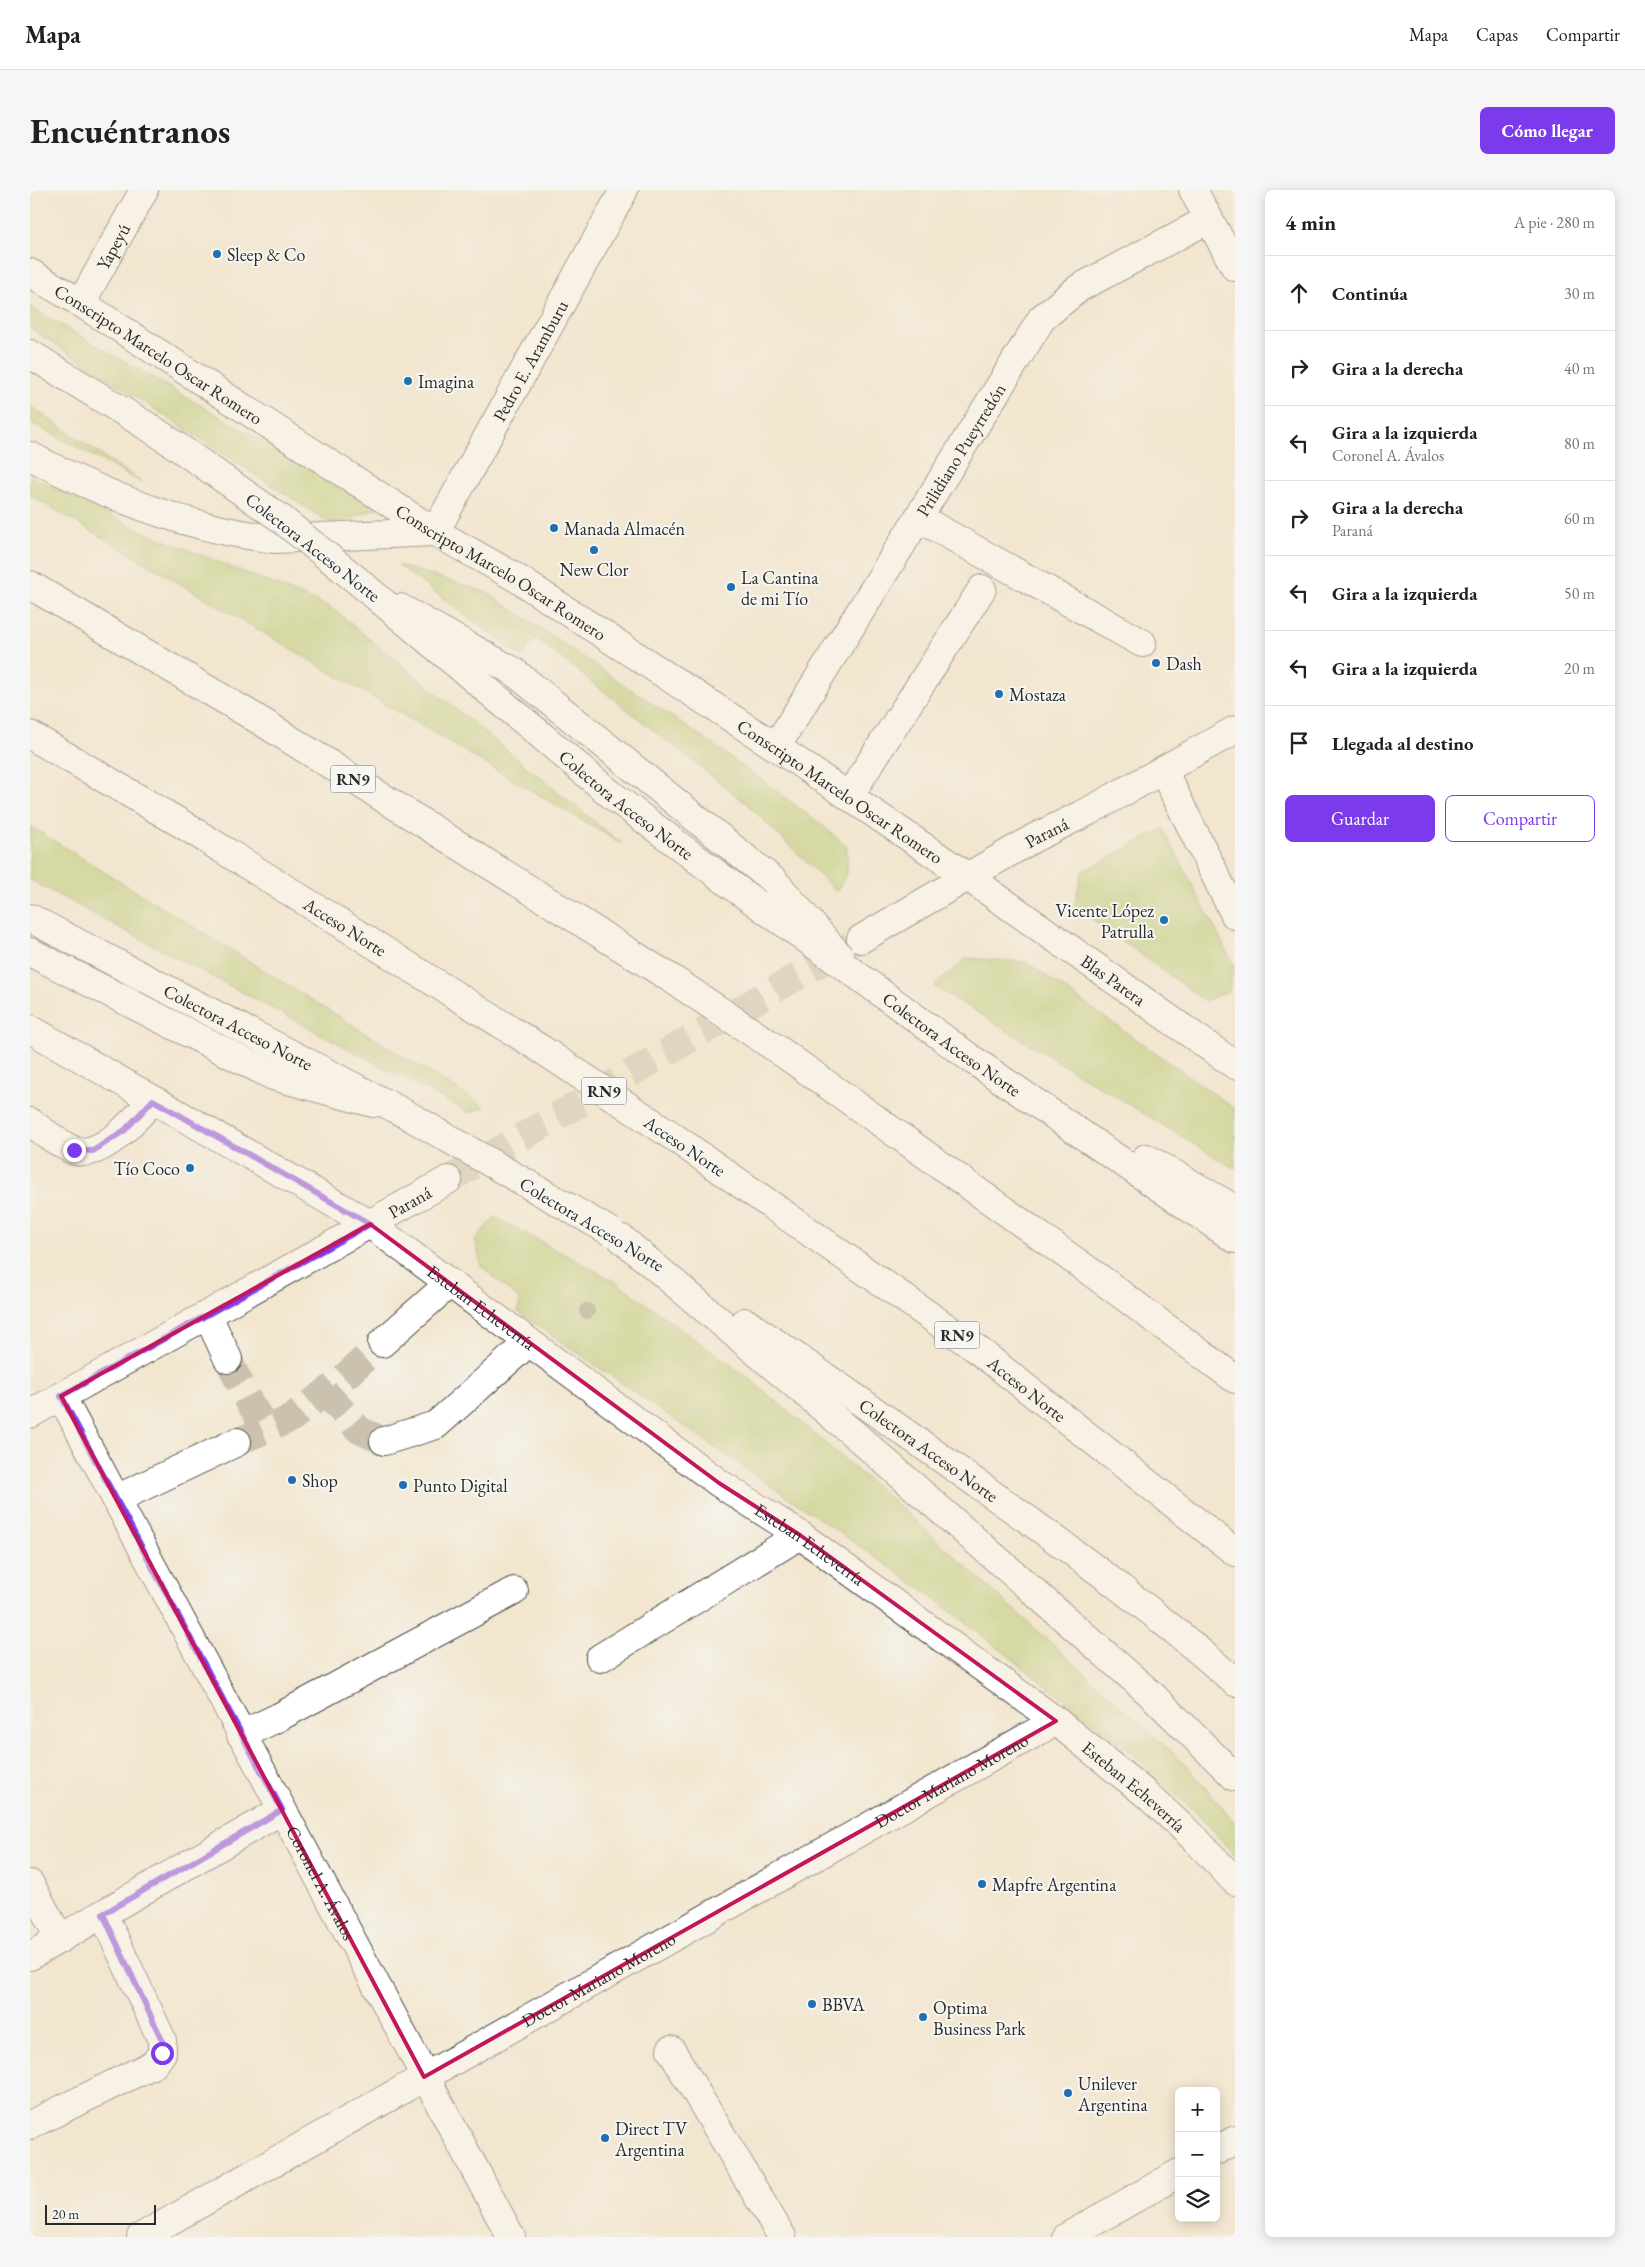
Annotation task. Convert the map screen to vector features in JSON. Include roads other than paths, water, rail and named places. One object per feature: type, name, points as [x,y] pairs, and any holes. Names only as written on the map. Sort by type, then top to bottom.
[{"type":"main road","name":"Yapeyú","points":[[81,303],[144,190]]},
{"type":"main road","name":"Pedro E. Aramburu","points":[[435,532],[624,190]]},
{"type":"main road","points":[[1193,190],[1235,267]]},
{"type":"main road","name":"Prilidiano Pueyrredón","points":[[776,747],[1042,318],[1079,288],[1209,218]]},
{"type":"main road","name":"Conscripto Marcelo Oscar Romero","points":[[30,273],[81,303],[435,532],[514,577],[776,747],[968,877]]},
{"type":"main road","name":"Colectora Acceso Norte","points":[[30,354],[155,431],[280,518],[367,588],[613,796],[738,890],[970,1057],[1235,1239]]},
{"type":"main road","points":[[30,456],[63,473],[159,513],[251,536],[276,539],[435,532]]},
{"type":"main road","points":[[919,518],[1142,643]]},
{"type":"main road","name":"RN9","points":[[30,585],[259,720],[672,979],[780,1050],[1106,1283],[1235,1379]]},
{"type":"main road","points":[[367,588],[513,671],[775,882],[854,973]]},
{"type":"main road","points":[[849,796],[982,589]]},
{"type":"main road","name":"Paraná","points":[[861,939],[1046,832],[1234,734]]},
{"type":"main road","name":"Acceso Norte","points":[[30,735],[182,824],[541,1049],[668,1133],[974,1347],[1235,1552]]},
{"type":"main road","points":[[1163,770],[1235,915]]},
{"type":"main road","name":"Blas Parera","points":[[968,877],[1235,1065]]},
{"type":"main road","name":"Colectora Acceso Norte","points":[[30,918],[402,1112],[616,1236],[856,1397],[1070,1550],[1206,1656],[1235,1682]]},
{"type":"main road","points":[[30,952],[273,1076],[402,1112]]},
{"type":"main road","name":"Esteban Echeverría","points":[[30,1029],[370,1224],[719,1483],[800,1535],[1056,1722],[1146,1794],[1196,1840],[1235,1881]]},
{"type":"main road","points":[[970,1057],[1235,1209]]},
{"type":"main road","points":[[30,1122],[74,1150],[93,1151],[125,1130],[153,1100]]},
{"type":"main road","name":"Paraná","points":[[30,1414],[448,1180]]},
{"type":"main road","points":[[616,1236],[855,1435],[1138,1682],[1226,1766],[1235,1778]]},
{"type":"main road","points":[[382,1344],[450,1283]]},
{"type":"main road","points":[[208,1316],[228,1360]]},
{"type":"main road","points":[[384,1442],[436,1426],[529,1342]]},
{"type":"main road","name":"Coronel A. Ávalos","points":[[61,1396],[511,2237]]},
{"type":"main road","points":[[116,1500],[237,1442]]},
{"type":"main road","points":[[600,1658],[800,1535]]},
{"type":"main road","points":[[241,1735],[279,1717],[514,1591]]},
{"type":"main road","name":"Doctor Mariano Moreno","points":[[141,2237],[1056,1722]]},
{"type":"main road","points":[[30,1956],[282,1810]]},
{"type":"main road","points":[[30,1884],[60,1939]]},
{"type":"main road","points":[[30,2125],[154,2064],[162,2053],[162,2040],[103,1914]]},
{"type":"main road","points":[[671,2050],[782,2237]]},
{"type":"main road","points":[[1220,2149],[1235,2140]]},
{"type":"main road","points":[[1083,2233],[1175,2176]]},
{"type":"tunnel","points":[[448,1180],[851,945]]},
{"type":"tunnel","points":[[237,1442],[292,1418],[340,1381],[382,1343]]},
{"type":"tunnel","points":[[228,1359],[248,1400],[266,1429]]},
{"type":"tunnel","points":[[325,1392],[359,1430],[384,1441]]},
{"type":"place","name":"Sleep & Co","points":[[217,254]]},
{"type":"place","name":"Imagina","points":[[408,381]]},
{"type":"place","name":"Manada Almacén","points":[[554,528]]},
{"type":"place","name":"New Clor","points":[[594,550]]},
{"type":"place","name":"La Cantina de mi Tío","points":[[731,587]]},
{"type":"place","name":"Dash","points":[[1156,663]]},
{"type":"place","name":"Mostaza","points":[[999,694]]},
{"type":"place","name":"Vicente López Patrulla","points":[[1164,920]]},
{"type":"place","name":"Tío Coco","points":[[190,1168]]},
{"type":"place","name":"Shop","points":[[292,1480]]},
{"type":"place","name":"Punto Digital","points":[[403,1485]]},
{"type":"place","name":"Mapfre Argentina","points":[[982,1884]]},
{"type":"place","name":"BBVA","points":[[812,2004]]},
{"type":"place","name":"Optima Business Park","points":[[923,2017]]},
{"type":"place","name":"Unilever Argentina","points":[[1068,2093]]},
{"type":"place","name":"Direct TV Argentina","points":[[605,2138]]}]
